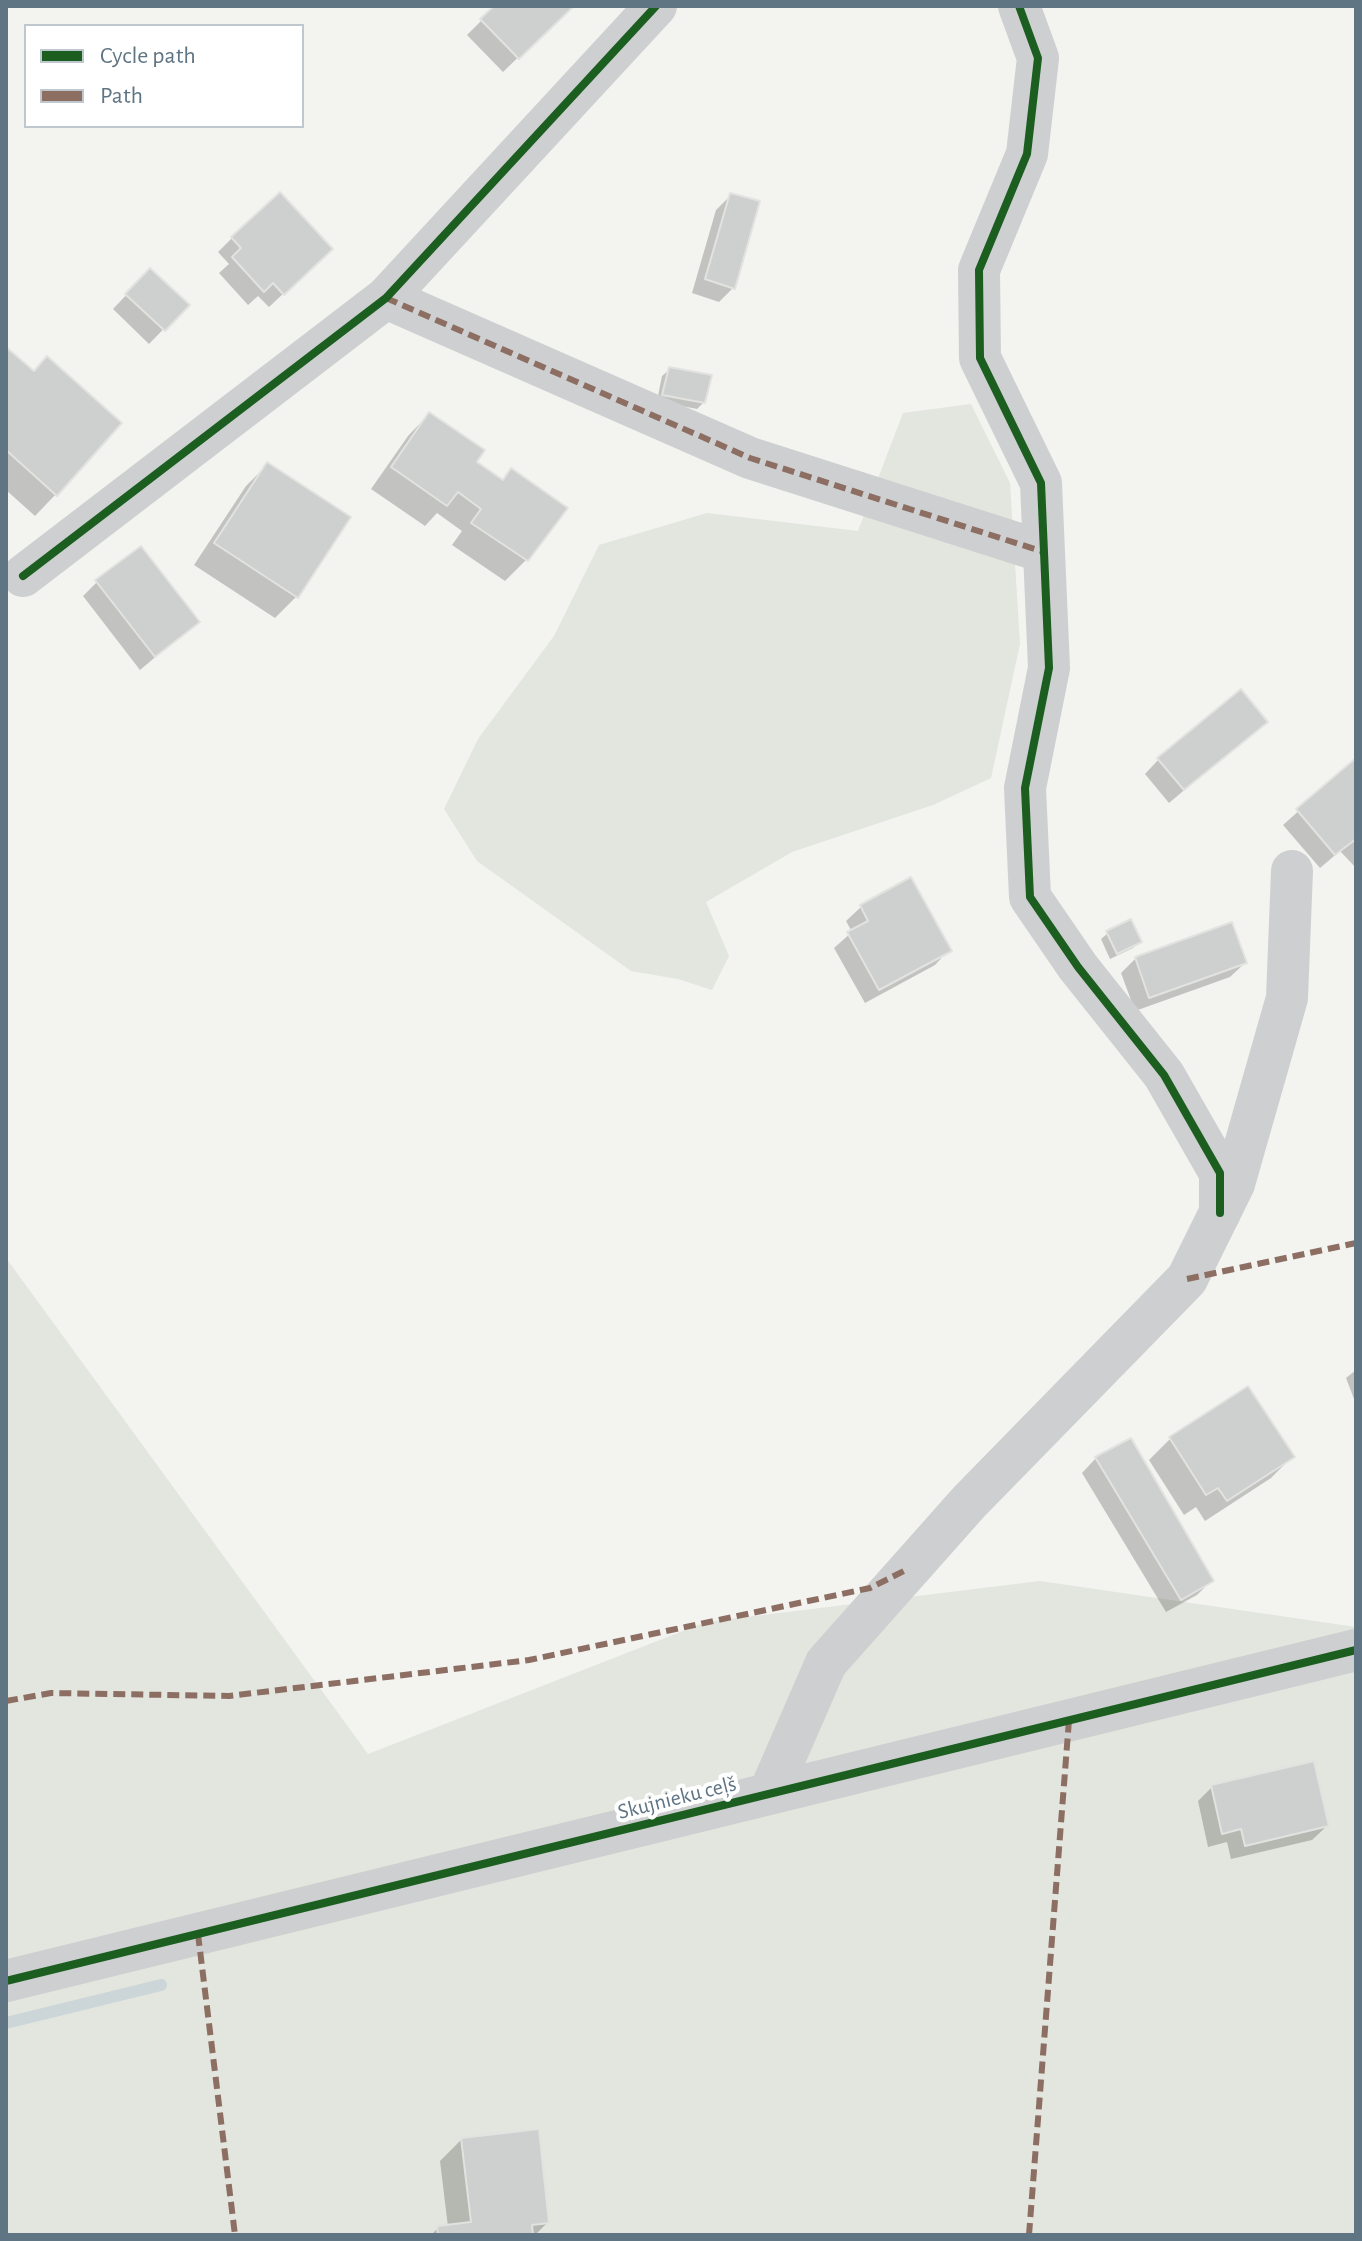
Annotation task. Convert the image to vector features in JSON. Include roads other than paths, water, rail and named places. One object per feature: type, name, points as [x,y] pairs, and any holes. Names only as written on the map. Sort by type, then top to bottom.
[{"type":"street","points":[[23,576],[386,298],[656,6]]},
{"type":"street","points":[[1019,6],[1038,58],[1027,154],[979,270],[980,358],[1041,483],[1049,668],[1025,788],[1030,897],[1078,967],[1164,1075],[1220,1173],[1220,1213]]},
{"type":"street","points":[[386,298],[750,458],[1044,552]]},
{"type":"street","points":[[769,1794],[826,1663],[969,1502],[1187,1279],[1234,1184],[1287,998],[1292,871]]},
{"type":"street","name":"Skujnieku ceļš","points":[[6,1981],[1356,1650]]},
{"type":"waterway","points":[[6,2023],[161,1985]]}]
